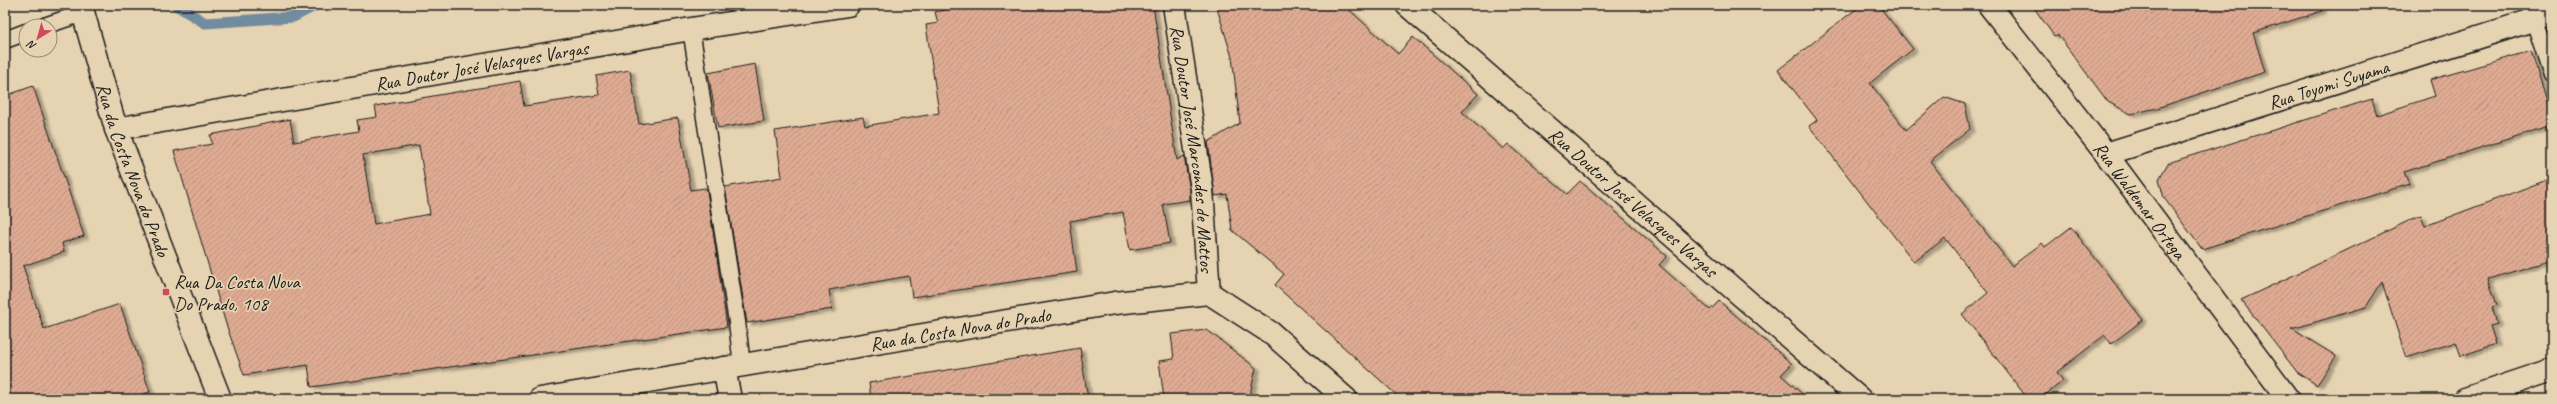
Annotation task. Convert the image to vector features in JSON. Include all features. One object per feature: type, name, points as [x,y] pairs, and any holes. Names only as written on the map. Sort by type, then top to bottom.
[{"type":"street","name":"Rua Doutor José Velasques Vargas","points":[[116,129],[691,29],[848,5]]},
{"type":"street","name":"Rua Doutor José Marcondes de Mattos","points":[[1174,5],[1202,189],[1209,293]]},
{"type":"street","name":"Rua Doutor José Velasques Vargas","points":[[1407,5],[1860,399]]},
{"type":"street","name":"Rua Waldemar Ortega","points":[[1988,5],[2106,154],[2288,399]]},
{"type":"street","name":"Rua da Costa Nova do Prado","points":[[82,9],[116,129],[220,399]]},
{"type":"street","name":"Rua Toyomi Suyama","points":[[2106,154],[2538,13]]},
{"type":"street","name":"Rua da Costa Nova do Prado","points":[[540,399],[1115,303],[1209,293]]},
{"type":"street","points":[[1209,293],[1270,333],[1346,399]]},
{"type":"street","points":[[730,399],[733,367]]},
{"type":"street","points":[[2465,399],[2552,370]]},
{"type":"lane","points":[[58,20],[82,9]]},
{"type":"lane","points":[[2538,13],[2552,75]]},
{"type":"lane","points":[[691,29],[733,367]]},
{"type":"lane","points":[[5,40],[18,35]]},
{"type":"building","points":[[971,5],[1153,5],[1177,160],[1184,156],[1190,190],[1190,200],[1163,204],[1170,243],[1130,250],[1123,212],[1070,221],[1077,272],[912,297],[909,276],[829,290],[832,309],[747,323],[725,187],[782,177],[775,131],[863,117],[865,126],[939,113],[926,25],[938,23],[935,12]]},
{"type":"building","points":[[1216,5],[1344,5],[1398,54],[1413,37],[1478,94],[1462,112],[1503,149],[1508,144],[1567,194],[1580,181],[1667,256],[1659,265],[1710,310],[1719,301],[1792,364],[1781,375],[1808,399],[1401,399],[1275,285],[1284,274],[1232,230],[1227,194],[1215,196],[1208,142],[1240,123],[1232,57]]},
{"type":"building","points":[[1861,5],[1878,5],[1913,49],[1870,83],[1906,130],[1944,97],[1965,104],[1970,129],[1930,161],[2012,266],[2042,243],[2045,247],[2071,227],[2143,320],[2111,344],[2105,335],[2057,372],[2063,381],[2040,399],[2028,399],[1962,314],[1988,293],[1945,238],[1914,262],[1809,126],[1817,120],[1778,70]]},
{"type":"building","points":[[2032,5],[2321,5],[2322,11],[2253,33],[2265,72],[2157,108],[2131,114],[2108,102],[2058,35],[2054,36]]},
{"type":"building","points":[[2531,51],[2552,116],[2552,125],[2404,172],[2409,184],[2202,249],[2164,198],[2159,179],[2168,163],[2372,99],[2377,115],[2435,96],[2430,80]]},
{"type":"building","points":[[755,64],[764,121],[718,128],[708,73]]},
{"type":"building","points":[[630,70],[639,124],[678,118],[691,190],[705,188],[707,190],[727,327],[311,387],[308,365],[244,375],[226,324],[174,151],[212,144],[210,135],[290,119],[294,142],[359,131],[357,120],[377,117],[375,106],[520,81],[524,106],[599,95],[596,76]],"holes":[[[419,145],[430,214],[374,224],[363,155]]]},
{"type":"building","points":[[33,86],[84,236],[62,243],[64,252],[23,266],[44,329],[120,304],[150,392],[128,399],[5,399],[5,96]]},
{"type":"building","points":[[2552,178],[2552,260],[2488,279],[2497,305],[2492,307],[2497,324],[2490,326],[2496,344],[2461,356],[2456,342],[2406,358],[2382,282],[2366,307],[2292,329],[2336,356],[2317,385],[2297,372],[2241,300],[2421,215],[2425,226]]},
{"type":"building","points":[[1207,330],[1256,368],[1249,399],[1164,399],[1159,361],[1174,359],[1171,334]]},
{"type":"building","points":[[1080,348],[1088,399],[871,399],[869,383]]},
{"type":"waterway","points":[[176,5],[205,23],[293,17],[316,5]]},
{"type":"place","name":"Rua Da Costa Nova Do Prado, 108","points":[[166,292]]}]
